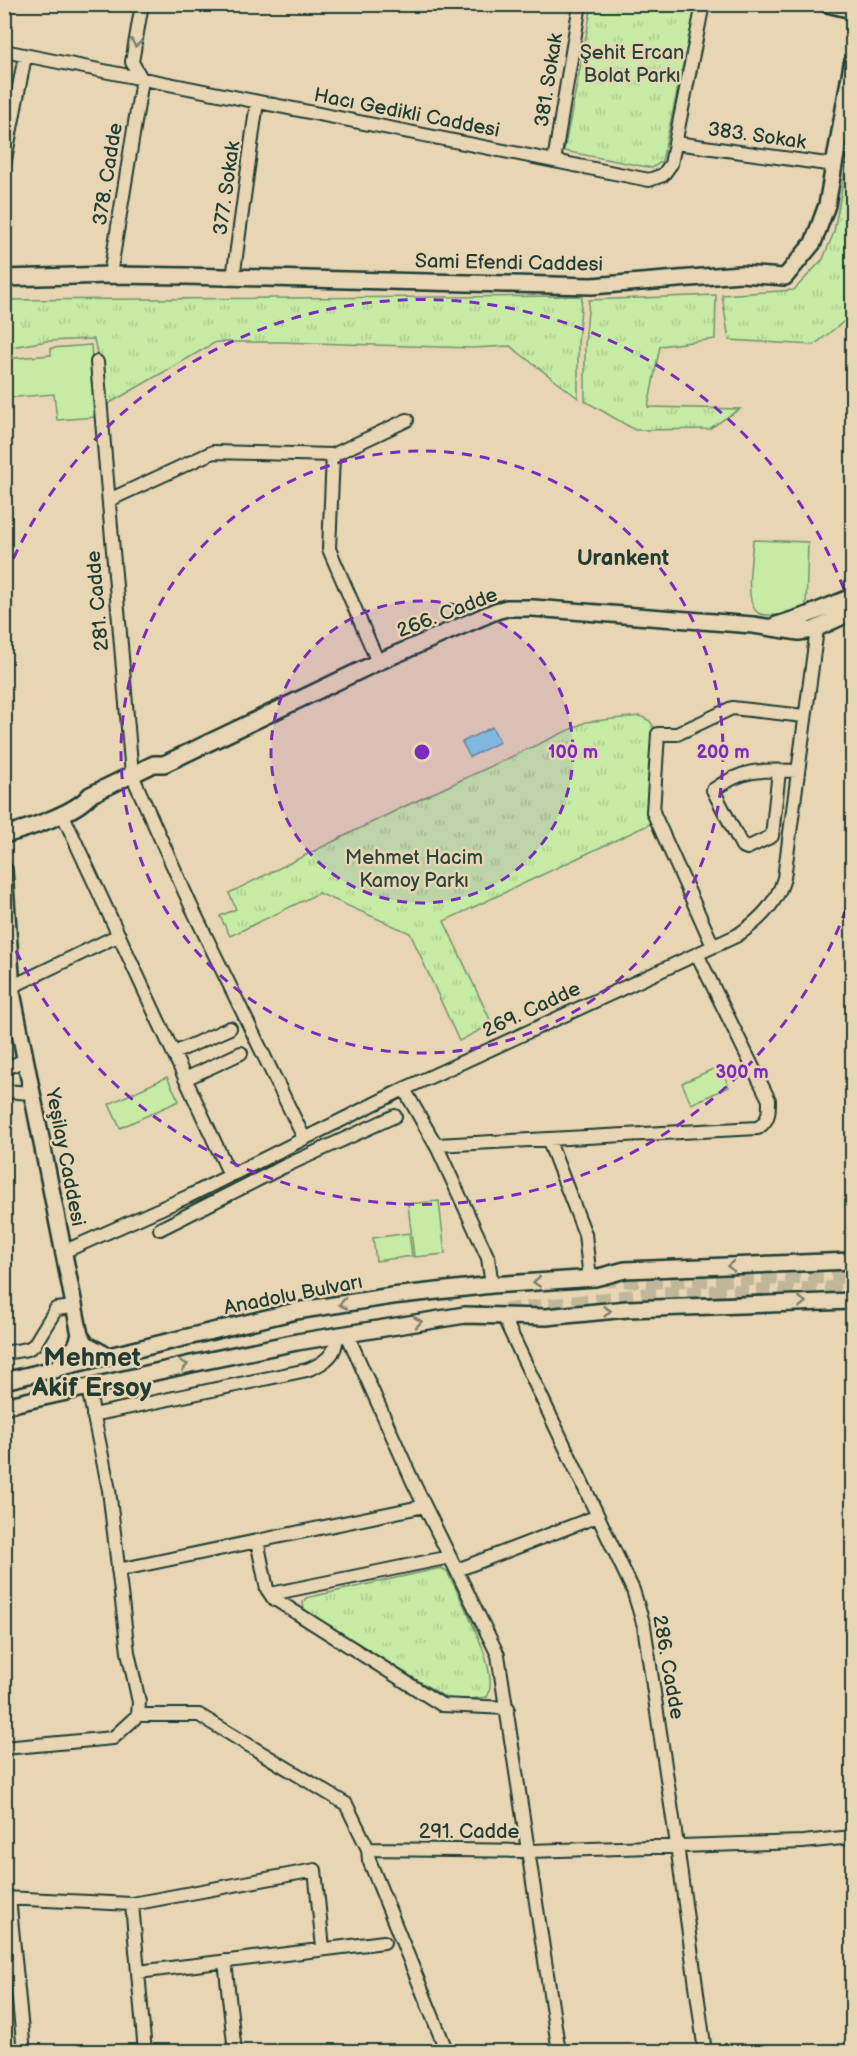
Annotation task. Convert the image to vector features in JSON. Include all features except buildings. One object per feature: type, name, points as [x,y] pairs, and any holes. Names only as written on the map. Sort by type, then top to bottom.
[{"type":"main road","points":[[827,4],[852,10]]},
{"type":"main road","name":"Sami Efendi Caddesi","points":[[4,278],[110,275],[592,286],[740,274],[785,277],[813,243],[827,205],[852,64]]},
{"type":"main road","points":[[808,623],[852,597]]},
{"type":"main road","name":"266. Cadde","points":[[9,831],[84,803],[94,805],[134,780],[154,764],[164,764],[378,662],[475,619],[507,608],[533,608],[769,627],[808,623]]},
{"type":"main road","points":[[808,623],[852,612]]},
{"type":"main road","name":"Yeşilay Caddesi","points":[[4,870],[11,987]]},
{"type":"main road","name":"Yeşilay Caddesi","points":[[4,964],[11,987],[80,1335]]},
{"type":"main road","name":"Anadolu Bulvarı","points":[[4,1381],[296,1311],[393,1296],[492,1285],[593,1279],[625,1270],[852,1262]]},
{"type":"main road","points":[[4,1406],[191,1364],[341,1335],[465,1315],[546,1317],[627,1309],[852,1301]]},
{"type":"main road","points":[[80,1335],[86,1344],[110,1357]]},
{"type":"main road","points":[[55,1370],[76,1346],[80,1335]]},
{"type":"street","points":[[142,4],[132,62],[142,80]]},
{"type":"street","name":"381. Sokak","points":[[554,161],[580,4]]},
{"type":"street","points":[[676,143],[703,4]]},
{"type":"street","name":"Hacı Gedikli Caddesi","points":[[4,51],[649,180],[663,175],[671,164],[676,143]]},
{"type":"street","points":[[4,165],[25,56]]},
{"type":"street","name":"378. Cadde","points":[[110,275],[142,80]]},
{"type":"street","name":"377. Sokak","points":[[233,278],[257,102]]},
{"type":"street","name":"383. Sokak","points":[[676,143],[834,165]]},
{"type":"street","name":"281. Cadde","points":[[97,362],[134,780],[191,906],[304,1138]]},
{"type":"street","points":[[109,500],[213,452],[333,455],[406,420]]},
{"type":"street","points":[[333,455],[329,549],[378,662]]},
{"type":"street","name":"269. Cadde","points":[[63,1252],[748,928],[771,904],[782,887],[787,867],[814,647],[808,623]]},
{"type":"street","points":[[713,946],[653,812],[658,734],[677,734],[732,708],[804,716]]},
{"type":"street","points":[[779,771],[772,836],[747,848],[742,846],[712,790],[750,771],[779,771],[798,771]]},
{"type":"street","points":[[62,813],[230,1175]]},
{"type":"street","points":[[11,987],[119,935]]},
{"type":"street","points":[[436,1145],[759,1128],[765,1123],[770,1113],[769,1100],[697,954]]},
{"type":"street","points":[[174,1053],[230,1028]]},
{"type":"street","points":[[185,1079],[241,1053]]},
{"type":"street","points":[[4,1069],[25,1060]]},
{"type":"street","points":[[405,1089],[436,1145],[488,1258],[492,1285]]},
{"type":"street","points":[[4,1090],[31,1093]]},
{"type":"street","points":[[160,1229],[283,1167],[395,1116]]},
{"type":"street","points":[[548,1139],[585,1234],[593,1279]]},
{"type":"street","points":[[276,1152],[283,1167]]},
{"type":"street","points":[[4,1353],[28,1349],[34,1345],[56,1309],[74,1307]]},
{"type":"street","name":"286. Cadde","points":[[503,1316],[633,1590],[644,1626],[705,2052]]},
{"type":"street","points":[[93,1415],[307,1370],[319,1365],[332,1354],[341,1335]]},
{"type":"street","points":[[341,1335],[498,1655],[530,1851],[559,2052]]},
{"type":"street","points":[[88,1388],[110,1490],[128,1652],[139,1702],[138,1715]]},
{"type":"street","points":[[118,1570],[425,1506]]},
{"type":"street","points":[[457,1570],[598,1516]]},
{"type":"street","points":[[258,1541],[267,1589],[273,1598],[442,1705],[508,1708]]},
{"type":"street","points":[[271,1594],[450,1557]]},
{"type":"street","points":[[4,1748],[113,1738],[138,1715],[199,1715],[346,1804],[368,1849],[369,1860],[447,2052]]},
{"type":"street","name":"291. Cadde","points":[[368,1849],[530,1851],[803,1842],[852,1837]]},
{"type":"street","points":[[24,2052],[7,1897],[132,1904],[315,1870],[323,1948]]},
{"type":"street","points":[[132,1904],[145,2052]]},
{"type":"street","points":[[138,1972],[384,1942]]},
{"type":"street","points":[[225,1961],[235,2052]]},
{"type":"green space","name":"Şehit Ercan Bolat Parkı","points":[[592,5],[696,5],[662,161],[652,168],[564,151]]},
{"type":"green space","points":[[852,134],[852,315],[814,345],[729,340],[722,295],[794,290],[823,259],[834,232]]},
{"type":"green space","points":[[716,295],[715,339],[660,346],[648,407],[740,409],[709,429],[635,430],[585,401],[585,344],[589,300]]},
{"type":"green space","points":[[582,296],[578,343],[578,398],[510,346],[472,348],[216,342],[108,404],[94,339],[47,341],[5,348],[5,300]]},
{"type":"green space","points":[[91,345],[96,417],[57,420],[54,394],[5,398],[5,359],[51,355],[51,348]]},
{"type":"green space","points":[[753,540],[808,542],[806,607],[782,615],[764,615],[756,611],[750,597]]},
{"type":"green space","name":"Mehmet Hacim Kamoy Parkı","points":[[640,716],[650,721],[658,734],[650,824],[444,921],[492,1024],[459,1041],[410,933],[319,893],[230,936],[220,916],[236,909],[229,893],[399,809],[586,722]]},
{"type":"green space","points":[[720,1066],[729,1087],[691,1104],[682,1083]]},
{"type":"green space","points":[[167,1077],[179,1101],[120,1128],[109,1104]]},
{"type":"green space","points":[[439,1201],[445,1254],[414,1257],[408,1204]]},
{"type":"green space","points":[[409,1233],[412,1256],[376,1261],[373,1238]]},
{"type":"green space","points":[[441,1568],[447,1571],[484,1653],[489,1670],[490,1685],[487,1697],[451,1701],[304,1610],[303,1602],[306,1598]]},
{"type":"water","points":[[492,727],[500,742],[470,757],[462,742]]},
{"type":"tunnel","points":[[601,1279],[652,1281],[852,1276]]},
{"type":"tunnel","points":[[504,1311],[655,1294],[852,1288]]},
{"type":"district","name":"Urankent","points":[[623,557]]},
{"type":"district","name":"Mehmet Akif Ersoy","points":[[92,1372]]}]
